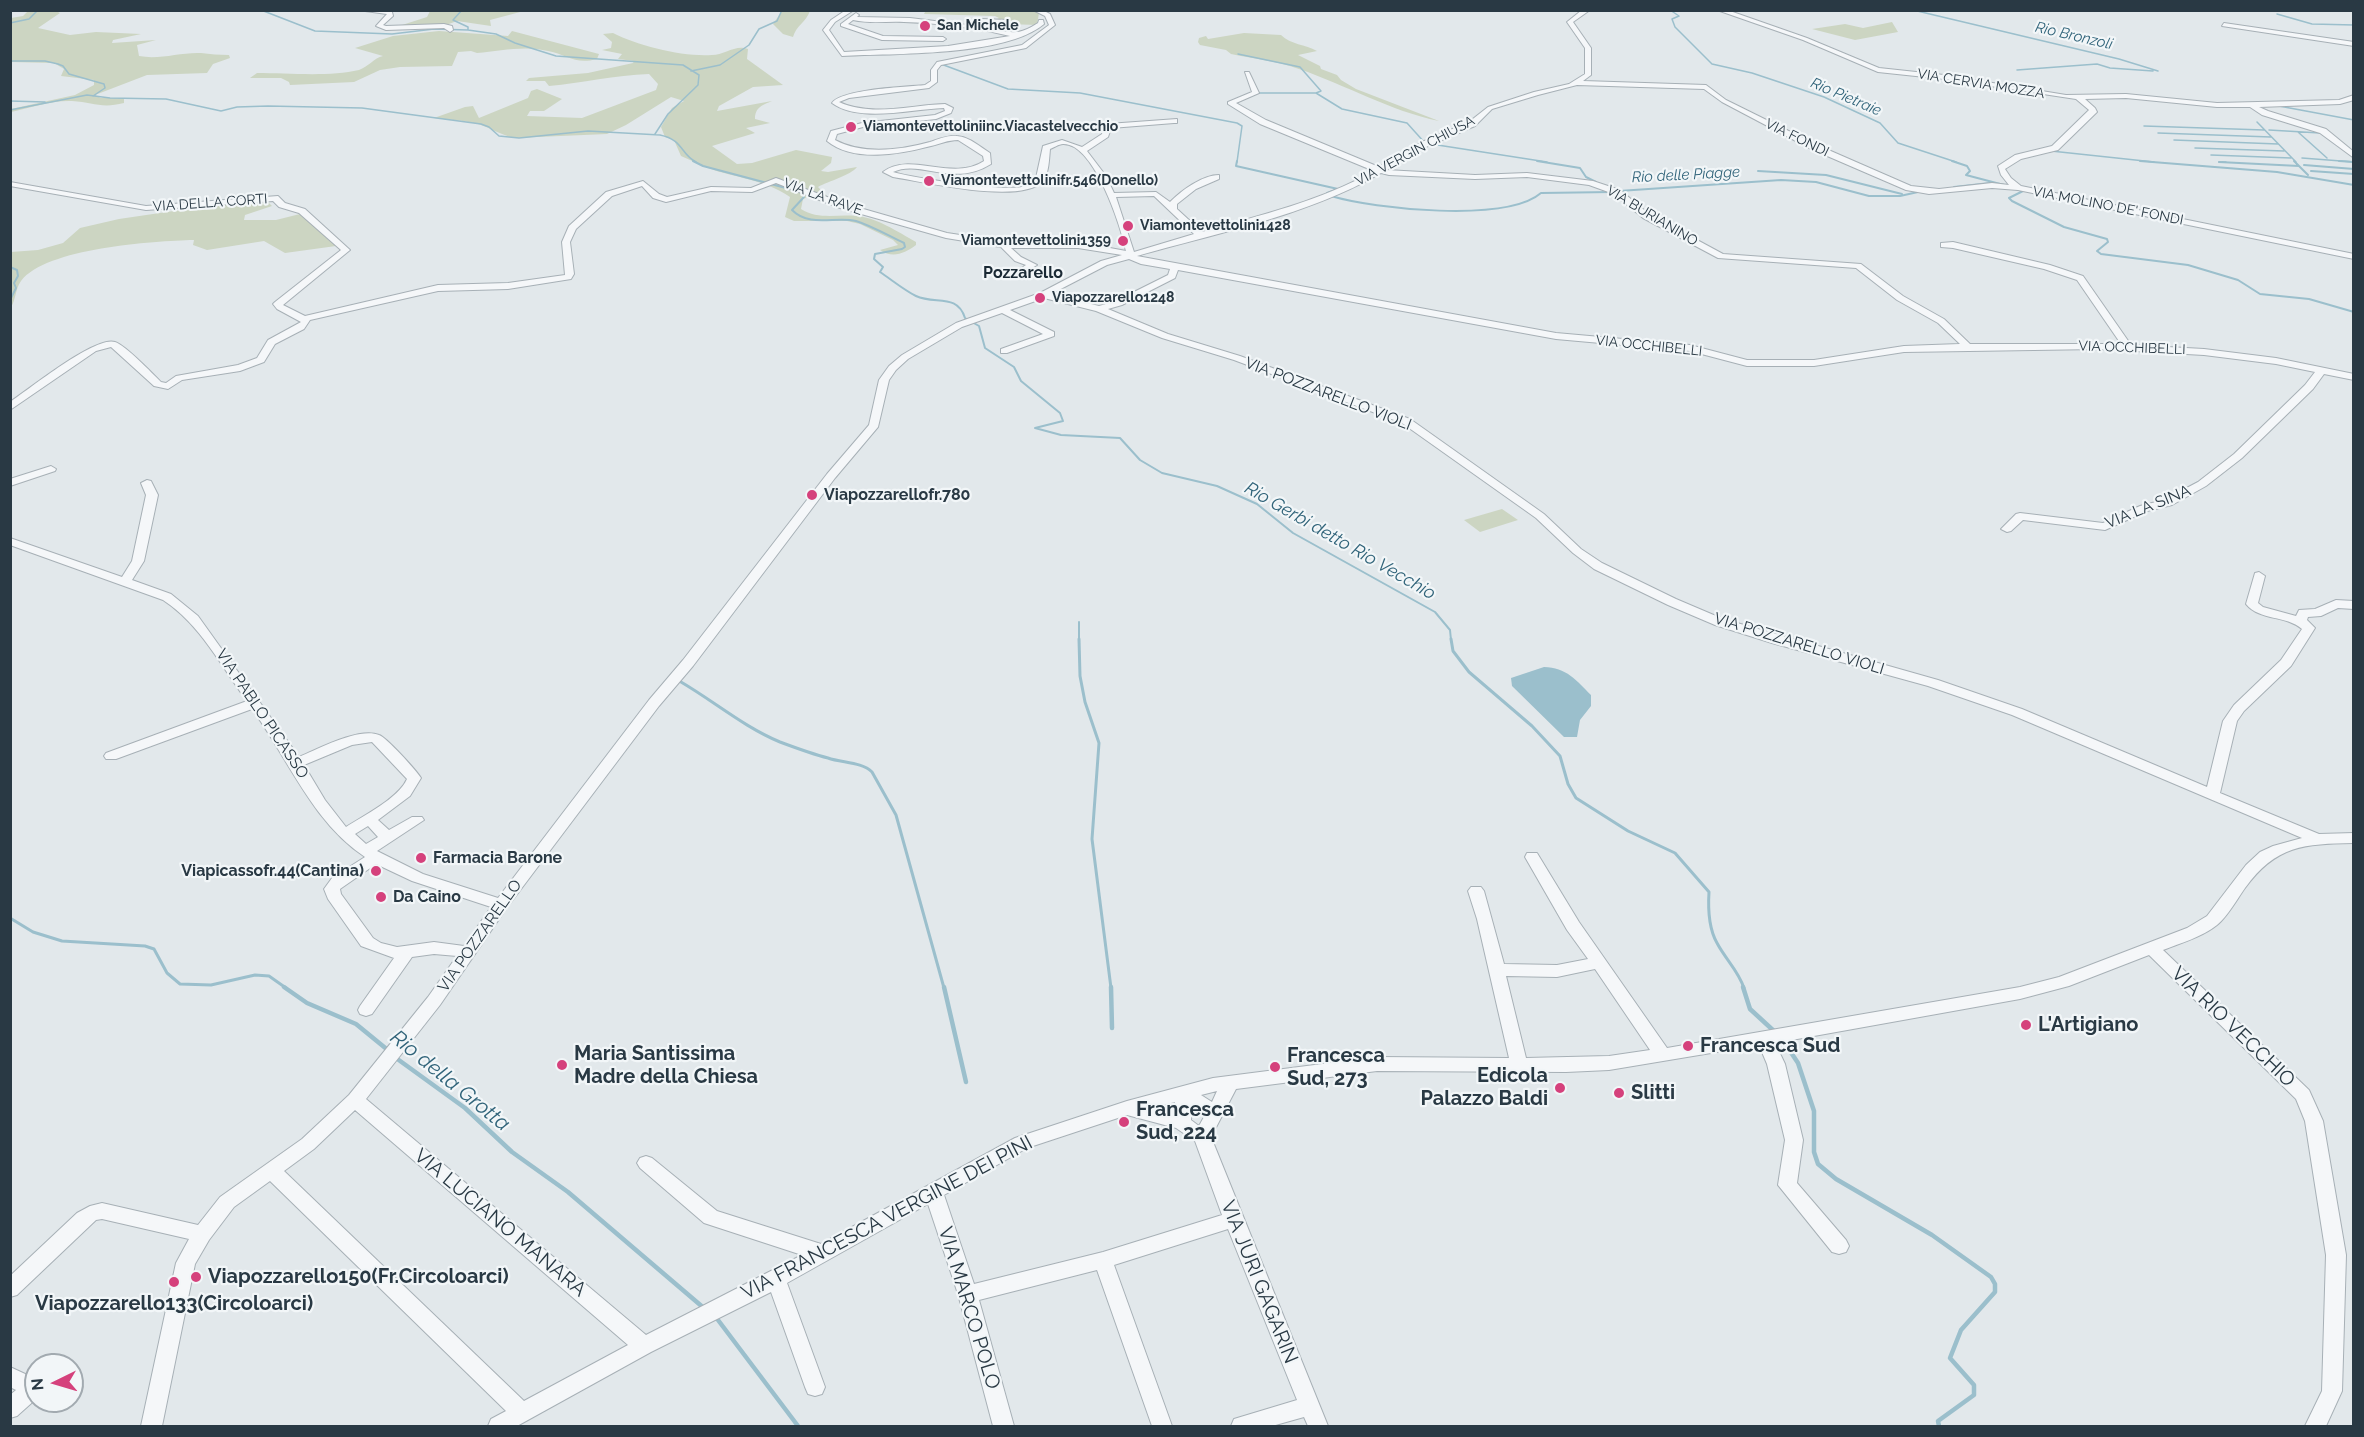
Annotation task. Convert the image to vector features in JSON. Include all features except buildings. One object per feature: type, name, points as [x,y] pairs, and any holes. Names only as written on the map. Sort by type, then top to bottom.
[{"type":"street","points":[[361,10],[390,13],[390,16],[380,26],[386,28],[444,26],[450,27],[450,30]]},
{"type":"street","points":[[851,10],[833,21],[826,30],[842,54],[991,43],[1036,30],[1041,24],[1041,12]]},
{"type":"street","points":[[859,10],[854,18],[843,25],[876,36],[912,40],[950,31],[960,20],[1008,22],[971,37],[991,43]]},
{"type":"street","points":[[1576,83],[1588,75],[1589,51],[1570,22],[1587,10]]},
{"type":"street","name":"VIA CERVIA MOZZA","points":[[1720,10],[1805,39],[1878,70],[1944,76],[2078,98],[2126,96],[2217,105],[2251,105],[2340,102],[2354,97]]},
{"type":"street","points":[[1041,12],[1052,25],[1029,45],[939,63],[934,70],[934,82],[927,87],[849,96],[838,99],[835,103],[848,108],[865,110],[945,106],[949,108],[949,112],[936,117],[849,128],[834,133],[831,141],[850,149],[878,151],[915,147],[950,138],[962,139],[987,155],[988,162],[985,166],[966,171],[898,167],[887,172],[893,175],[1007,191],[1028,188],[1040,179],[1045,164],[1046,148],[1059,143],[1075,144],[1084,149],[1111,195],[1131,250],[1128,254]]},
{"type":"street","points":[[854,18],[892,29],[910,25],[950,31],[993,30],[1017,36]]},
{"type":"street","points":[[868,22],[890,19],[910,25],[925,31],[924,39]]},
{"type":"street","points":[[889,51],[910,25]]},
{"type":"street","points":[[2224,25],[2354,44]]},
{"type":"street","points":[[908,50],[908,45],[912,40]]},
{"type":"street","points":[[879,61],[892,54],[889,51]]},
{"type":"street","points":[[1247,73],[1256,92],[1229,102],[1245,109],[1252,117],[1380,171]]},
{"type":"street","name":"VIA VERGIN CHIUSA","points":[[1043,295],[1104,263],[1128,254],[1308,204],[1380,171],[1425,144],[1472,124],[1490,108],[1536,93],[1566,88],[1576,83]]},
{"type":"street","name":"VIA FONDI","points":[[1576,83],[1706,87],[1724,101],[1814,147],[1909,188],[1942,191],[1988,186],[2019,188]]},
{"type":"street","name":"VIA MOLINO DE' FONDI","points":[[2078,98],[2093,109],[2093,112],[2060,145],[2050,150],[2018,157],[2001,168],[2007,179],[2019,188],[2354,257]]},
{"type":"street","points":[[2251,105],[2265,113],[2323,131],[2354,156]]},
{"type":"street","points":[[1084,149],[1105,135],[1108,126],[1174,122]]},
{"type":"street","name":"VIA BURIANINO","points":[[1380,171],[1475,177],[1527,175],[1590,183],[1617,192],[1646,216],[1721,256],[1858,266],[1900,298],[1941,321],[1967,346]]},
{"type":"street","points":[[1173,210],[1173,203],[1178,198],[1206,180],[1216,177]]},
{"type":"street","name":"VIA LA RAVE","points":[[304,319],[438,288],[508,286],[568,277],[570,274],[566,238],[577,223],[611,193],[643,183],[656,196],[666,200],[711,189],[752,190],[772,181],[797,187],[843,206],[946,235],[1006,244],[1078,245],[1128,254]]},
{"type":"street","name":"VIA DELLA CORTI","points":[[10,184],[146,208],[270,198],[278,200],[282,205],[302,211],[346,250],[279,302],[280,307],[304,319]]},
{"type":"street","points":[[1111,195],[1156,195],[1200,234]]},
{"type":"street","points":[[1006,244],[1005,247],[1018,259],[1032,264],[1018,273]]},
{"type":"street","points":[[1944,245],[1953,245],[2035,264],[2080,279],[2128,347]]},
{"type":"street","name":"VIA OCCHIBELLI","points":[[1128,254],[1141,261],[1556,336],[1690,348],[1747,363],[1814,363],[1904,349],[1967,346],[2128,347],[2204,352],[2354,377]]},
{"type":"street","points":[[1099,309],[1119,303],[1172,276],[1174,267]]},
{"type":"street","name":"VIA POZZARELLO VIOLI","points":[[1043,295],[1099,309],[1406,421],[1540,516],[1577,551],[1598,566],[1672,602],[1776,640],[1959,691],[2018,712],[2317,839]]},
{"type":"street","name":"VIA POZZARELLO","points":[[152,1426],[186,1263],[202,1234],[227,1202],[272,1171],[332,1124],[355,1100],[434,1001],[501,904],[831,476],[868,434],[874,424],[884,380],[892,368],[904,357],[969,321],[1043,295]]},
{"type":"street","points":[[1003,310],[1050,334],[1004,351]]},
{"type":"street","points":[[10,407],[93,349],[105,344],[116,346],[158,384],[164,386],[172,384],[179,378],[240,368],[261,360],[271,342],[302,327],[306,322],[304,319]]},
{"type":"street","name":"VIA LA SINA","points":[[2007,529],[2020,516],[2105,527],[2144,508],[2168,502],[2182,495],[2202,484],[2238,456],[2308,387],[2322,370]]},
{"type":"street","points":[[10,483],[51,469]]},
{"type":"street","points":[[125,582],[138,561],[152,495],[147,483]]},
{"type":"street","name":"VIA PABLO PICASSO","points":[[10,541],[167,597],[191,614],[296,763],[328,815],[345,834],[372,854],[406,873],[501,904]]},
{"type":"street","points":[[2213,794],[2230,721],[2239,708],[2286,663],[2309,628],[2301,621],[2259,610],[2252,604],[2259,576]]},
{"type":"street","points":[[2301,621],[2303,613],[2306,612],[2317,613],[2336,604],[2354,605]]},
{"type":"street","points":[[111,756],[255,704]]},
{"type":"street","points":[[296,763],[357,739],[376,738],[411,773],[414,782],[403,794],[345,834]]},
{"type":"street","points":[[368,818],[388,838]]},
{"type":"street","points":[[417,820],[388,838],[337,882],[332,889],[333,895],[367,942],[375,947],[406,953],[434,948],[467,951]]},
{"type":"street","points":[[2317,839],[2354,838]]},
{"type":"street","name":"VIA FRANCESCA VERGINE DEI PINI","points":[[644,1346],[776,1279],[1021,1143],[1127,1108],[1185,1092],[1230,1084],[1377,1064],[1583,1065],[1663,1056],[2020,993],[2063,982],[2193,932],[2213,920],[2251,869],[2265,856],[2278,849],[2317,839]]},
{"type":"street","points":[[1532,857],[1573,926],[1663,1056]]},
{"type":"street","points":[[1476,891],[1498,970],[1519,1064]]},
{"type":"street","name":"VIA RIO VECCHIO","points":[[2153,949],[2303,1095],[2314,1121],[2336,1255],[2332,1391],[2316,1426]]},
{"type":"street","points":[[366,1010],[406,953]]},
{"type":"street","points":[[1498,970],[1557,971],[1598,963]]},
{"type":"street","points":[[1769,1037],[1794,1140],[1788,1185],[1839,1246]]},
{"type":"street","points":[[1127,1108],[1182,1123],[1202,1137],[1230,1084]]},
{"type":"street","points":[[1182,1123],[1185,1092],[1215,1113]]},
{"type":"street","name":"VIA LUCIANO MANARA","points":[[355,1100],[644,1346]]},
{"type":"street","name":"VIA JURI GAGARIN","points":[[1202,1137],[1318,1426]]},
{"type":"street","points":[[646,1163],[711,1217],[822,1253]]},
{"type":"street","points":[[272,1171],[522,1413]]},
{"type":"street","name":"VIA MARCO POLO","points":[[933,1190],[968,1294],[1003,1426]]},
{"type":"street","points":[[15,1279],[84,1219],[96,1212],[202,1234]]},
{"type":"street","points":[[968,1294],[1103,1260],[1233,1219]]},
{"type":"street","points":[[1103,1260],[1162,1426]]},
{"type":"street","points":[[776,1279],[815,1387]]},
{"type":"street","points":[[498,1426],[644,1346]]},
{"type":"street","points":[[10,1376],[33,1388],[10,1409]]},
{"type":"street","points":[[1241,1426],[1310,1406]]},
{"type":"green space","points":[[29,10],[60,13],[38,28],[70,35],[96,32],[141,34],[113,40],[112,43],[156,40],[137,45],[139,56],[201,53],[229,55],[230,58],[213,64],[207,73],[147,75],[95,95],[101,98],[124,98],[124,103],[116,105],[64,101],[11,112],[11,109],[75,95],[94,85],[94,80],[61,76],[64,69],[54,63],[11,62],[11,18],[23,16]]},
{"type":"green space","points":[[926,10],[1032,10],[1039,13],[1037,25],[1007,24],[1009,21],[995,20],[999,18],[995,16],[924,14]]},
{"type":"green space","points":[[430,11],[524,11],[490,20],[491,26],[457,21],[446,25],[399,26],[427,17]]},
{"type":"green space","points":[[782,11],[810,11],[793,37],[783,34],[773,24]]},
{"type":"green space","points":[[1892,22],[1898,32],[1855,40],[1812,29],[1845,24],[1863,28]]},
{"type":"green space","points":[[439,31],[508,36],[512,31],[599,54],[597,59],[583,61],[530,48],[477,53],[471,51],[458,52],[452,66],[400,67],[380,70],[354,82],[290,85],[281,78],[250,78],[257,73],[322,74],[359,70],[383,56],[355,48],[393,36]]},
{"type":"green space","points":[[613,33],[648,46],[688,54],[712,55],[739,48],[748,49],[747,59],[783,85],[753,87],[719,106],[717,111],[772,101],[760,107],[755,115],[755,119],[770,123],[746,128],[755,133],[712,146],[737,164],[752,163],[796,150],[832,157],[831,163],[821,171],[857,167],[818,187],[828,197],[811,196],[803,199],[801,209],[821,216],[856,216],[871,219],[916,242],[916,245],[903,252],[890,254],[880,250],[898,245],[893,240],[860,224],[847,221],[794,221],[785,217],[790,197],[780,191],[708,168],[681,156],[674,140],[665,137],[661,127],[672,108],[684,101],[671,97],[607,134],[514,138],[478,124],[434,118],[473,106],[479,118],[528,98],[531,91],[537,89],[562,99],[544,111],[530,111],[527,116],[582,118],[656,90],[658,84],[649,74],[549,86],[545,81],[526,81],[529,78],[588,73],[633,63],[634,61],[618,59],[622,54],[602,50],[611,48],[612,42],[603,34]]},
{"type":"green space","points":[[1244,33],[1281,35],[1289,41],[1317,51],[1298,55],[1320,66],[1321,69],[1337,75],[1356,89],[1439,121],[1403,111],[1291,66],[1231,54],[1226,50],[1200,45],[1198,42],[1199,38],[1206,36],[1208,39]]},
{"type":"green space","points":[[267,201],[272,206],[245,215],[244,220],[276,220],[300,214],[336,246],[285,253],[264,241],[207,250],[193,245],[194,240],[102,248],[53,261],[34,270],[19,284],[11,307],[11,252],[38,250],[63,243],[80,228],[119,219],[228,203]]},
{"type":"green space","points":[[1502,509],[1518,520],[1480,532],[1464,520]]},
{"type":"water","points":[[1544,667],[1565,672],[1591,695],[1591,706],[1580,720],[1577,737],[1564,737],[1512,686],[1511,678]]},
{"type":"waterway","points":[[10,23],[29,19],[38,10]]},
{"type":"waterway","points":[[261,10],[315,31],[392,34],[434,29],[468,30]]},
{"type":"waterway","points":[[462,10],[453,20],[468,27],[468,30]]},
{"type":"waterway","points":[[692,71],[720,65],[749,45],[759,29],[777,21],[782,10]]},
{"type":"waterway","name":"Rio Pietraie","points":[[1670,10],[1679,16],[1672,19],[1675,27],[1712,64],[1752,73],[1824,97],[1880,123],[1898,143],[1956,162]]},
{"type":"waterway","name":"Rio Bronzoli","points":[[1913,10],[2119,59],[2158,71]]},
{"type":"waterway","points":[[2277,14],[2312,24],[2354,25]]},
{"type":"waterway","points":[[468,30],[496,34],[515,43],[556,56],[683,65],[692,71]]},
{"type":"waterway","name":"Rio delle Piagge","points":[[1238,54],[1300,67],[1321,91],[1316,93]]},
{"type":"waterway","points":[[10,61],[45,61],[58,64],[63,66],[69,74],[104,84],[105,88],[93,96]]},
{"type":"waterway","points":[[941,64],[1008,89],[1080,93],[1237,123],[1242,126],[1237,162]]},
{"type":"waterway","points":[[2017,70],[2097,64],[2110,68],[2153,71]]},
{"type":"waterway","points":[[655,134],[668,114],[698,85],[699,75],[692,71]]},
{"type":"waterway","points":[[1258,93],[1316,93]]},
{"type":"waterway","name":"Rio delle Piagge","points":[[1316,93],[1342,109],[1407,123],[1425,143]]},
{"type":"waterway","points":[[10,110],[87,95],[93,96]]},
{"type":"waterway","points":[[93,96],[166,99],[221,111],[237,107],[268,106],[362,108],[481,124],[489,127],[499,136],[519,138],[588,131],[660,135],[674,140],[696,162]]},
{"type":"waterway","points":[[10,101],[45,102]]},
{"type":"waterway","points":[[2279,106],[2354,120]]},
{"type":"waterway","points":[[2257,122],[2296,162]]},
{"type":"waterway","points":[[2144,126],[2264,130]]},
{"type":"waterway","points":[[2269,130],[2320,133]]},
{"type":"waterway","points":[[2298,132],[2327,158]]},
{"type":"waterway","points":[[2158,133],[2271,137]]},
{"type":"waterway","points":[[2174,140],[2278,144]]},
{"type":"waterway","name":"Rio delle Piagge","points":[[1431,144],[1547,162]]},
{"type":"waterway","points":[[2195,148],[2284,151]]},
{"type":"waterway","points":[[2051,151],[2154,162]]},
{"type":"waterway","points":[[2211,155],[2291,158]]},
{"type":"waterway","points":[[2302,158],[2354,162],[2339,161]]},
{"type":"waterway","name":"Rio Gerbi detto Rio Vecchio","points":[[693,161],[703,166],[801,192],[804,197],[792,210],[807,219],[856,221],[904,243],[905,247],[902,249],[875,254],[874,259],[883,267],[880,272],[916,296],[957,305],[965,318],[979,326],[985,348],[1014,367],[1021,381],[1060,413],[1063,421],[1035,428],[1061,435],[1120,438],[1140,460],[1162,473],[1217,486],[1257,504],[1293,533],[1435,612],[1450,630],[1451,640]]},
{"type":"waterway","points":[[1237,161],[1236,166],[1338,189],[1327,193]]},
{"type":"waterway","name":"Rio delle Piagge","points":[[1537,161],[1580,168],[1586,177],[1596,182]]},
{"type":"waterway","name":"Rio Pietraie","points":[[1952,161],[1967,166],[1970,171],[1966,175],[2004,185]]},
{"type":"waterway","points":[[2140,161],[2277,172],[2354,185]]},
{"type":"waterway","points":[[2294,161],[2299,166]]},
{"type":"waterway","points":[[2226,162],[2219,162],[2299,166]]},
{"type":"waterway","points":[[2304,165],[2354,169]]},
{"type":"waterway","points":[[2299,166],[2308,175]]},
{"type":"waterway","points":[[1758,171],[1826,175],[1902,194]]},
{"type":"waterway","points":[[2311,171],[2354,174]]},
{"type":"waterway","name":"Rio delle Piagge","points":[[1619,191],[1781,180],[1816,182],[1869,196],[1900,196],[1918,192]]},
{"type":"waterway","name":"Rio delle Piagge","points":[[1954,187],[1990,183]]},
{"type":"waterway","name":"Rio Pietraie","points":[[2016,189],[2023,191],[2009,198],[2012,201],[2064,227],[2107,239],[2108,242],[2097,251],[2101,254],[2188,265],[2238,280],[2260,294],[2309,299],[2354,312]]},
{"type":"waterway","points":[[1331,196],[1407,209],[1471,211],[1524,202],[1541,193],[1612,192]]},
{"type":"waterway","points":[[10,267],[17,270],[18,276],[14,283],[16,288],[10,300]]},
{"type":"waterway","points":[[1079,622],[1079,639]]},
{"type":"waterway","points":[[1079,639],[1080,676],[1085,702],[1099,743],[1092,839],[1111,988]]},
{"type":"waterway","name":"Rio Gerbi detto Rio Vecchio","points":[[1451,639],[1453,651],[1469,672],[1532,726],[1560,756],[1568,784],[1576,798],[1628,831],[1675,853],[1709,892],[1710,918],[1714,937],[1744,988]]},
{"type":"waterway","points":[[681,682],[767,736],[810,753],[863,766],[872,772],[896,815],[944,988]]},
{"type":"waterway","name":"Rio della Grotta","points":[[10,918],[33,932],[62,941],[145,946],[154,949],[167,973],[180,984],[211,985],[255,975],[269,976],[286,988]]},
{"type":"waterway","name":"Rio della Grotta","points":[[284,987],[307,1003],[356,1024],[389,1051]]},
{"type":"waterway","points":[[944,987],[966,1082]]},
{"type":"waterway","points":[[1111,987],[1112,1028]]},
{"type":"waterway","name":"Rio Gerbi detto Rio Vecchio","points":[[1743,987],[1750,1009],[1775,1032]]},
{"type":"waterway","name":"Rio Gerbi detto Rio Vecchio","points":[[1782,1039],[1798,1063],[1814,1111],[1814,1152],[1818,1164],[1836,1179],[1932,1235],[1991,1277],[1995,1284],[1995,1292],[1961,1330],[1950,1358],[1974,1385],[1974,1395],[1938,1421],[1939,1426]]},
{"type":"waterway","name":"Rio della Grotta","points":[[396,1058],[465,1108],[512,1152],[568,1192],[705,1309]]},
{"type":"waterway","name":"Rio della Grotta","points":[[715,1316],[798,1426]]},
{"type":"place","name":"San Michele","points":[[925,26]]},
{"type":"place","name":"Viamontevettoliniinc.Viacastelvecchio","points":[[851,127]]},
{"type":"place","name":"Viamontevettolinifr.546(Donello)","points":[[929,181]]},
{"type":"place","name":"Viamontevettolini1428","points":[[1128,226]]},
{"type":"place","name":"Viamontevettolini1359","points":[[1123,241]]},
{"type":"place","name":"Viapozzarello1248","points":[[1040,298]]},
{"type":"place","name":"Viapozzarellofr.780","points":[[812,495]]},
{"type":"place","name":"Farmacia Barone","points":[[421,858]]},
{"type":"place","name":"Viapicassofr.44(Cantina)","points":[[376,871]]},
{"type":"place","name":"Da Caino","points":[[381,897]]},
{"type":"place","name":"L'Artigiano","points":[[2026,1025]]},
{"type":"place","name":"Francesca Sud","points":[[1688,1046]]},
{"type":"place","name":"Maria Santissima Madre della Chiesa","points":[[562,1065]]},
{"type":"place","name":"Francesca Sud, 273","points":[[1275,1067]]},
{"type":"place","name":"Edicola Palazzo Baldi","points":[[1560,1088]]},
{"type":"place","name":"Slitti","points":[[1619,1093]]},
{"type":"place","name":"Francesca Sud, 224","points":[[1124,1122]]},
{"type":"place","name":"Viapozzarello150(Fr.Circoloarci)","points":[[196,1277]]},
{"type":"place","name":"Viapozzarello133(Circoloarci)","points":[[174,1282]]},
{"type":"district","name":"Pozzarello","points":[[1023,273]]}]
